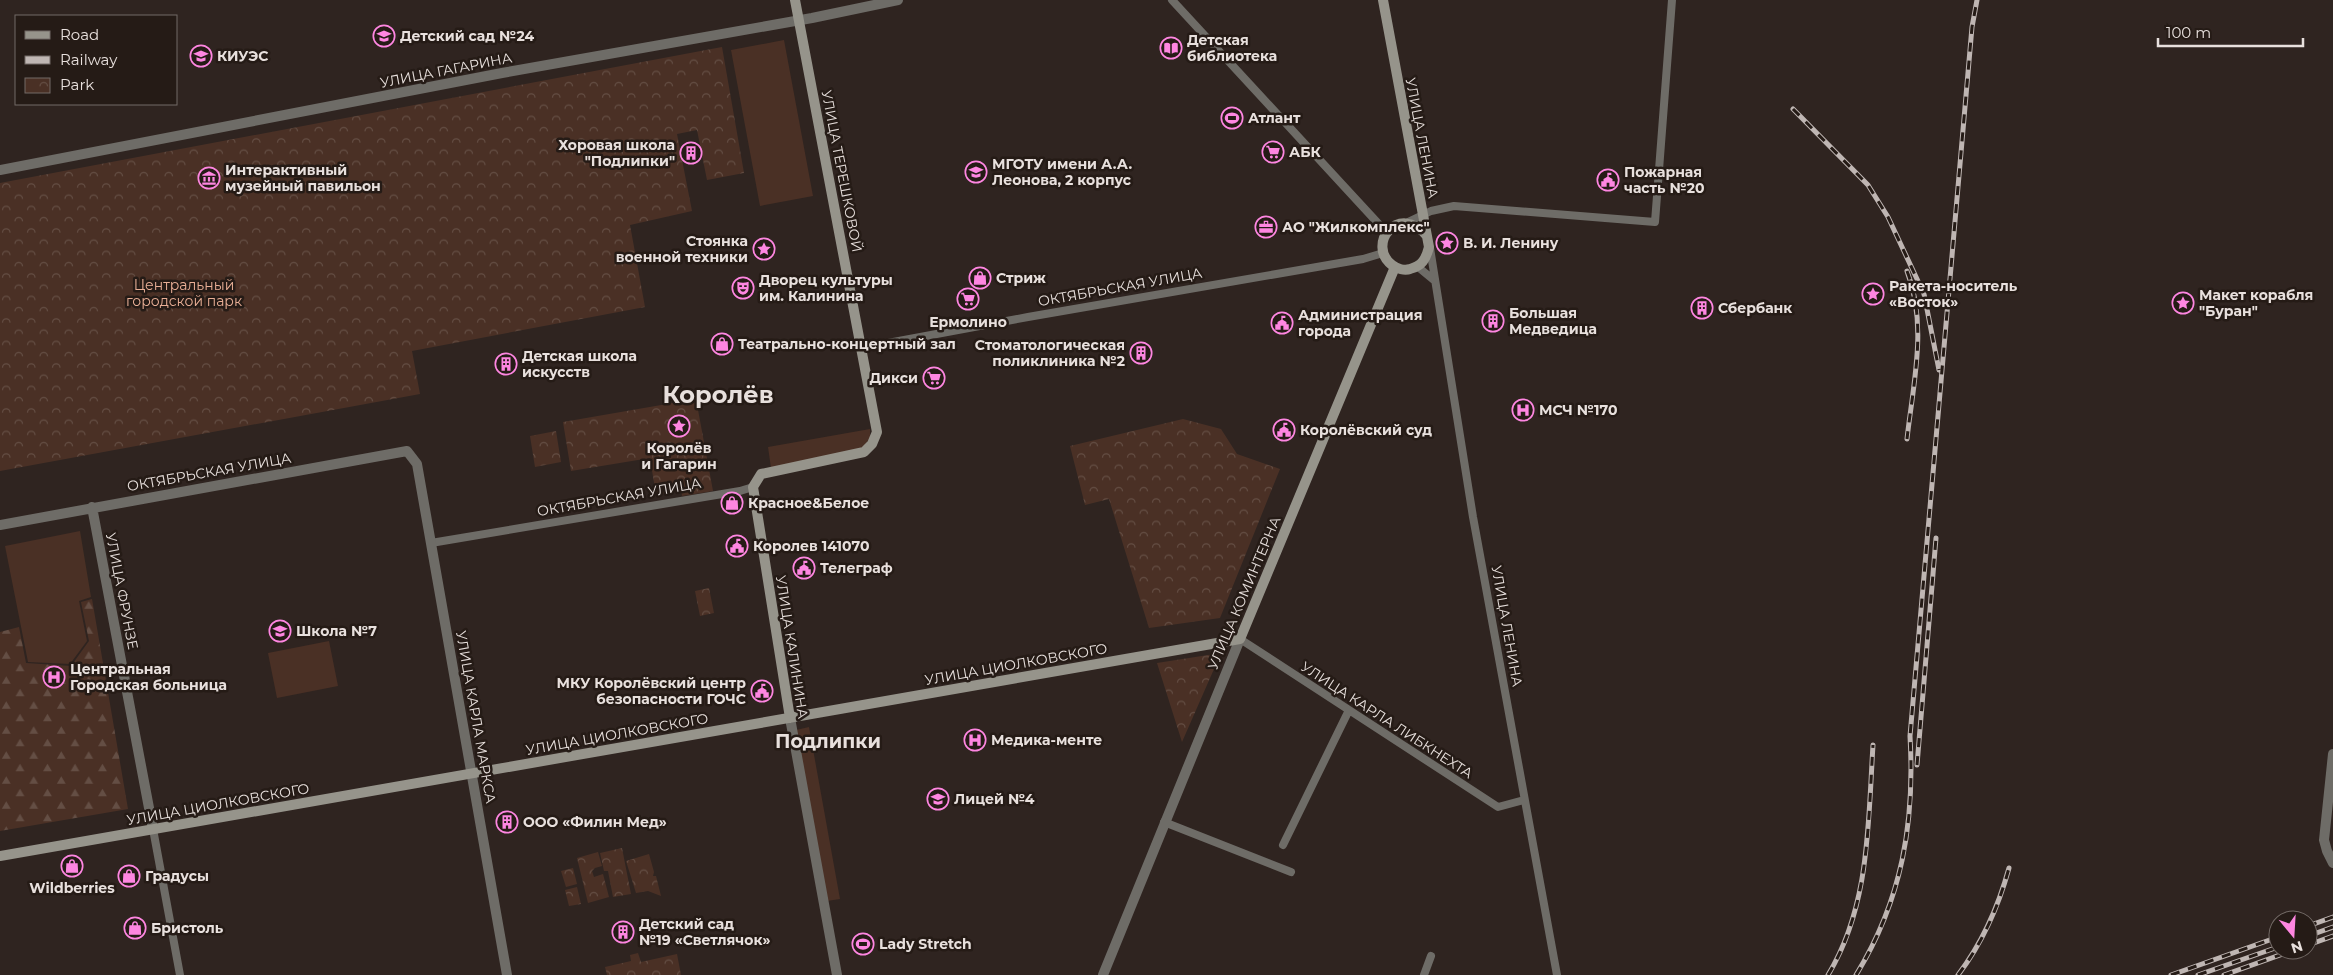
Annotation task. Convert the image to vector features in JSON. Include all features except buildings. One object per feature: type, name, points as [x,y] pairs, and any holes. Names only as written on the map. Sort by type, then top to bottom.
[{"type":"main road","name":"УЛИЦА ТЕРЕШКОВОЙ","points":[[753,486],[762,474],[864,452],[872,444],[877,432],[795,0]]},
{"type":"main road","name":"УЛИЦА ЛЕНИНА","points":[[1383,0],[1429,247]]},
{"type":"main road","points":[[1427,236],[1420,227],[1408,222],[1396,225],[1387,233],[1382,242],[1383,253],[1387,261],[1395,268],[1406,270],[1418,267],[1426,258],[1429,247]]},
{"type":"main road","name":"УЛИЦА КОМИНТЕРНА","points":[[1240,639],[1395,268]]},
{"type":"main road","name":"УЛИЦА КАЛИНИНА","points":[[753,486],[790,718]]},
{"type":"main road","name":"УЛИЦА ЦИОЛКОВСКОГО","points":[[0,856],[1240,639]]},
{"type":"street","name":"УЛИЦА ГАГАРИНА","points":[[0,170],[898,0]]},
{"type":"street","points":[[1172,0],[1387,233]]},
{"type":"street","points":[[1408,222],[1422,214],[1454,206],[1655,222],[1672,0]]},
{"type":"street","name":"УЛИЦА ЛЕНИНА","points":[[1429,247],[1473,517],[1557,975]]},
{"type":"street","name":"ОКТЯБРЬСКАЯ УЛИЦА","points":[[861,348],[1028,316],[1363,259],[1383,253]]},
{"type":"street","points":[[1418,267],[1435,281]]},
{"type":"street","name":"ОКТЯБРЬСКАЯ УЛИЦА","points":[[0,525],[407,451],[417,464]]},
{"type":"street","name":"УЛИЦА КАРЛА МАРКСА","points":[[417,464],[507,975]]},
{"type":"street","name":"ОКТЯБРЬСКАЯ УЛИЦА","points":[[431,543],[740,491],[753,486]]},
{"type":"street","name":"УЛИЦА ФРУНЗЕ","points":[[92,507],[180,975]]},
{"type":"street","name":"УЛИЦА КАРЛА ЛИБКНЕХТА","points":[[1240,639],[1498,807],[1524,800]]},
{"type":"street","name":"УЛИЦА КОМИНТЕРНА","points":[[1103,975],[1240,639]]},
{"type":"street","points":[[1283,845],[1349,710]]},
{"type":"street","name":"УЛИЦА КАЛИНИНА","points":[[790,718],[837,975]]},
{"type":"street","points":[[2333,754],[2324,840],[2333,863]]},
{"type":"street","points":[[1164,822],[1291,872]]},
{"type":"street","points":[[1424,975],[1431,956]]},
{"type":"green space","points":[[784,40],[813,196],[760,206],[731,50]]},
{"type":"green space","name":"Центральный городской парк","points":[[722,47],[744,173],[707,180],[697,130],[677,134],[692,211],[630,225],[645,307],[412,351],[420,394],[0,471],[0,183]]},
{"type":"green space","points":[[696,399],[713,491],[682,496],[681,490],[656,495],[650,458],[571,471],[563,422]]},
{"type":"green space","points":[[1183,419],[1221,429],[1237,454],[1280,469],[1220,618],[1149,628],[1109,499],[1085,505],[1070,446]]},
{"type":"green space","points":[[870,429],[870,438],[862,449],[771,468],[768,447]]},
{"type":"green space","points":[[556,431],[561,462],[535,467],[530,436]]},
{"type":"green space","points":[[80,531],[91,597],[79,601],[87,641],[70,664],[28,662],[5,546]]},
{"type":"green space","points":[[709,588],[714,613],[700,616],[695,591]]},
{"type":"green space","name":"Центральная Городская больница","points":[[92,599],[128,809],[0,831],[0,632],[19,627],[26,663],[71,666],[89,641],[81,602]]},
{"type":"green space","points":[[329,641],[338,686],[277,698],[268,653]]},
{"type":"green space","points":[[1221,653],[1182,742],[1157,663]]},
{"type":"green space","points":[[809,727],[840,899],[827,901],[796,730]]},
{"type":"green space","points":[[622,848],[631,894],[613,897],[608,871],[604,871],[600,853]]},
{"type":"green space","points":[[598,852],[602,866],[592,871],[594,877],[603,874],[609,897],[588,903],[577,858]]},
{"type":"green space","points":[[649,854],[654,872],[653,876],[656,876],[661,896],[648,891],[636,893],[626,861]]},
{"type":"green space","points":[[573,868],[577,884],[566,887],[561,871]]},
{"type":"green space","points":[[577,887],[581,904],[569,906],[565,890]]},
{"type":"green space","points":[[638,953],[641,962],[677,954],[681,975],[607,975],[605,967],[631,961],[630,955]]},
{"type":"railway","points":[[1856,975],[1872,947],[1885,918],[1895,889],[1907,830],[1911,768],[1910,736],[1972,27],[1977,0]]},
{"type":"railway","points":[[1793,109],[1868,185],[1888,217],[1924,294],[1939,370]]},
{"type":"railway","points":[[1907,271],[1917,312],[1918,333],[1907,439]]},
{"type":"railway","points":[[1917,765],[1936,538]]},
{"type":"railway","points":[[1828,975],[1842,949],[1852,921],[1859,892],[1868,834],[1873,745]]},
{"type":"railway","points":[[1958,975],[1975,950],[1989,924],[2009,868]]},
{"type":"railway","points":[[2318,922],[2333,917]]},
{"type":"railway","points":[[2318,932],[2333,927]]},
{"type":"railway","points":[[2318,941],[2333,936]]},
{"type":"railway","points":[[2171,975],[2268,941]]},
{"type":"railway","points":[[2198,975],[2268,950]]},
{"type":"railway","points":[[2224,975],[2268,959]]},
{"type":"place","name":"Детский сад №24","points":[[384,36]]},
{"type":"place","name":"Детская библиотека","points":[[1171,48]]},
{"type":"place","name":"КИУЭС","points":[[201,56]]},
{"type":"place","name":"Атлант","points":[[1232,118]]},
{"type":"place","name":"АБК","points":[[1273,152]]},
{"type":"place","name":"Хоровая школа \"Подлипки\"","points":[[691,153]]},
{"type":"place","name":"МГОТУ имени А.А. Леонова, 2 корпус","points":[[976,172]]},
{"type":"place","name":"Интерактивный музейный павильон","points":[[209,178]]},
{"type":"place","name":"Пожарная часть №20","points":[[1608,180]]},
{"type":"place","name":"АО \"Жилкомплекс\"","points":[[1266,227]]},
{"type":"place","name":"В. И. Ленину","points":[[1447,243]]},
{"type":"place","name":"Стоянка военной техники","points":[[764,249]]},
{"type":"place","name":"Стриж","points":[[980,278]]},
{"type":"place","name":"Дворец культуры им. Калинина","points":[[743,288]]},
{"type":"place","name":"Ракета-носитель «Восток»","points":[[1873,294]]},
{"type":"place","name":"Ермолино","points":[[968,299]]},
{"type":"place","name":"Макет корабля \"Буран\"","points":[[2183,303]]},
{"type":"place","name":"Сбербанк","points":[[1702,308]]},
{"type":"place","name":"Большая Медведица","points":[[1493,321]]},
{"type":"place","name":"Администрация города","points":[[1282,323]]},
{"type":"place","name":"Театрально-концертный зал","points":[[722,344]]},
{"type":"place","name":"Стоматологическая поликлиника №2","points":[[1141,353]]},
{"type":"place","name":"Детская школа искусств","points":[[506,364]]},
{"type":"place","name":"Дикси","points":[[934,378]]},
{"type":"place","name":"МСЧ №170","points":[[1523,410]]},
{"type":"place","name":"Королёв и Гагарин","points":[[679,426]]},
{"type":"place","name":"Королёвский суд","points":[[1284,430]]},
{"type":"place","name":"Красное&Белое","points":[[732,503]]},
{"type":"place","name":"Королев 141070","points":[[737,546]]},
{"type":"place","name":"Телеграф","points":[[804,568]]},
{"type":"place","name":"Школа №7","points":[[280,631]]},
{"type":"place","name":"Центральная Городская больница","points":[[54,677]]},
{"type":"place","name":"МКУ Королёвский центр безопасности ГОЧС","points":[[762,691]]},
{"type":"place","name":"Медика-менте","points":[[975,740]]},
{"type":"place","name":"Лицей №4","points":[[938,799]]},
{"type":"place","name":"ООО «Филин Мед»","points":[[507,822]]},
{"type":"place","name":"Wildberries","points":[[72,866]]},
{"type":"place","name":"Градусы","points":[[129,876]]},
{"type":"place","name":"Бристоль","points":[[135,928]]},
{"type":"place","name":"Детский сад №19 «Светлячок»","points":[[623,932]]},
{"type":"place","name":"Lady Stretch","points":[[863,944]]},
{"type":"district","name":"Королёв","points":[[718,395]]},
{"type":"district","name":"Подлипки","points":[[828,741]]}]
